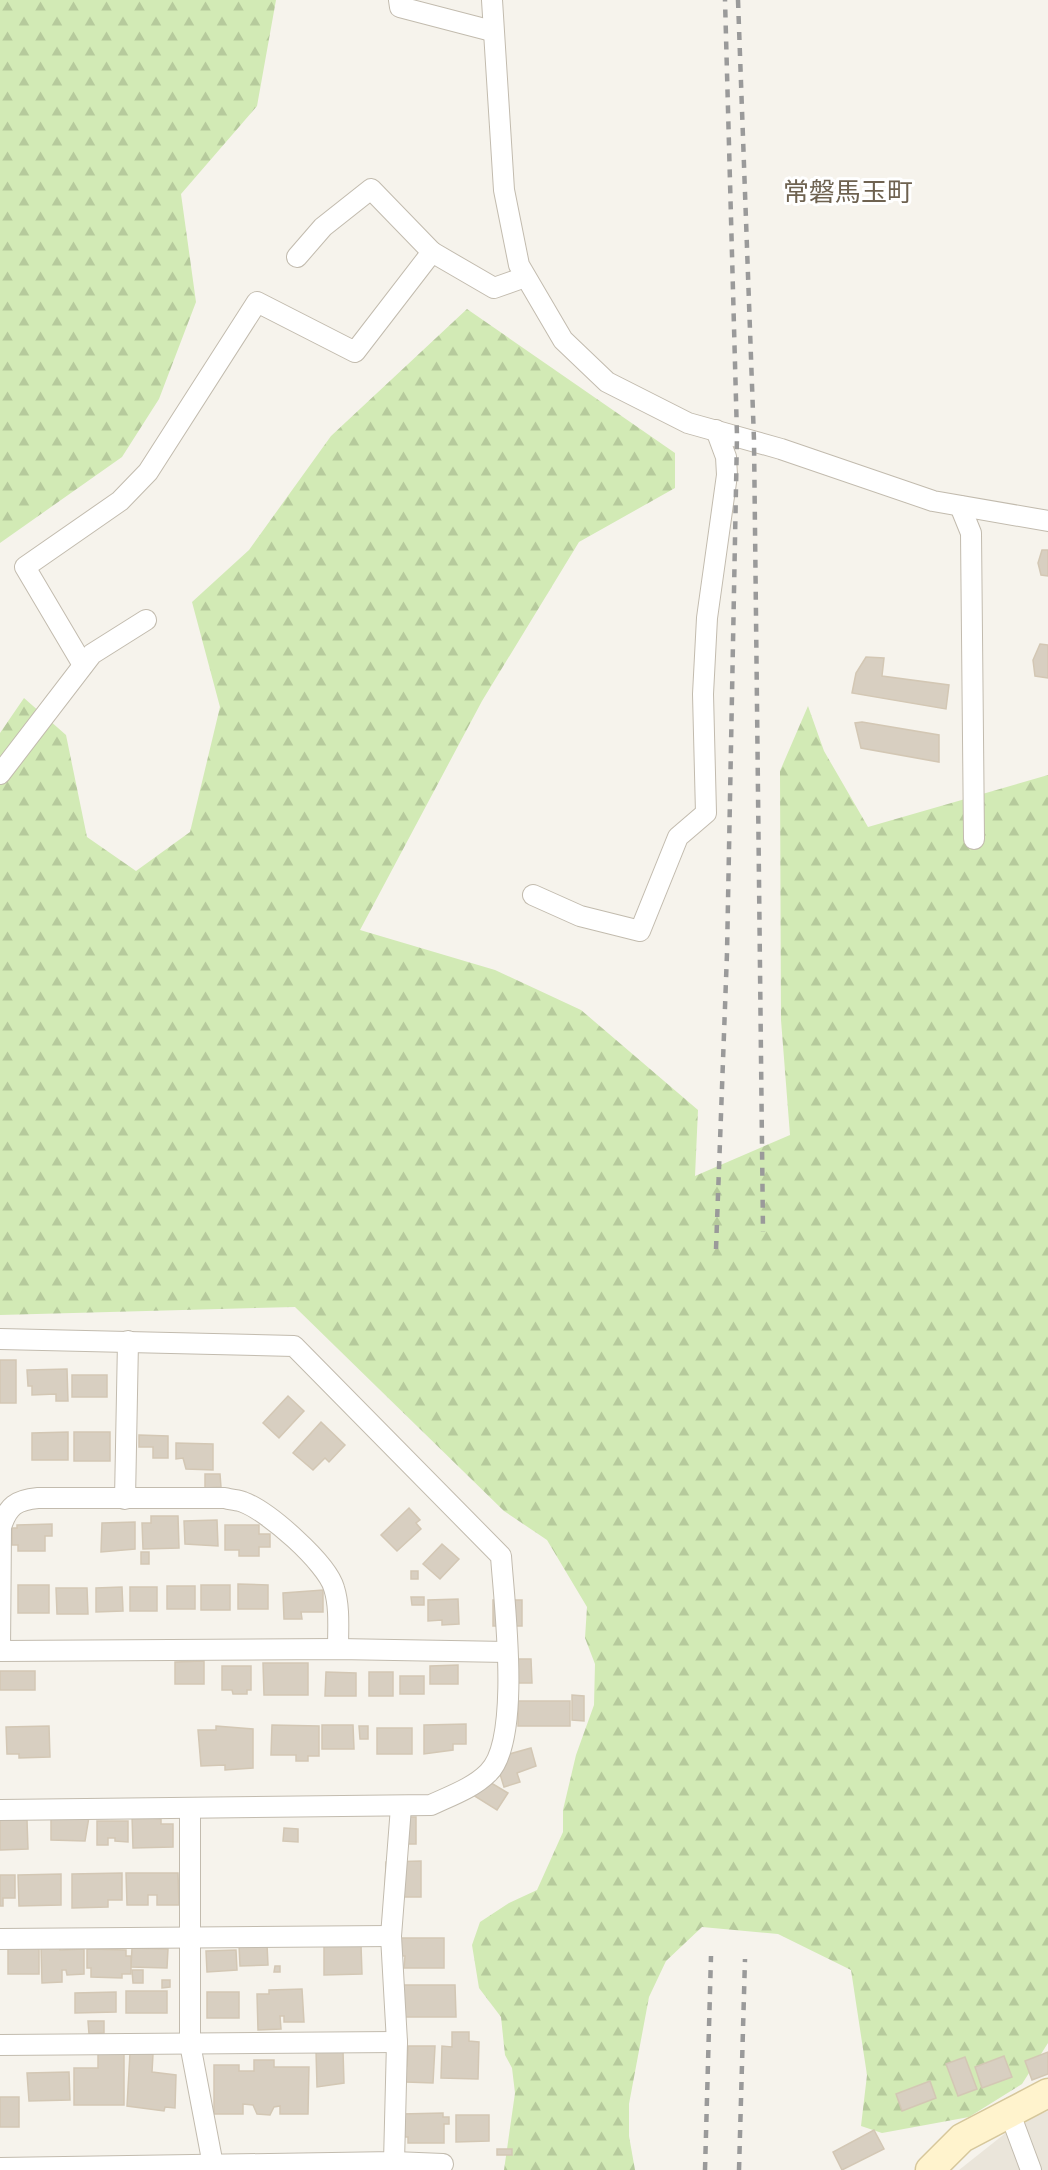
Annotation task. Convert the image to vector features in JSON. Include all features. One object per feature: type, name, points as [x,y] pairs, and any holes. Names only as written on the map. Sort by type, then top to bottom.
[{"type":"street","points":[[399,0],[400,7],[492,31]]},
{"type":"street","points":[[492,0],[492,31],[504,190],[519,265],[563,340],[607,382],[688,423],[781,449],[933,501],[1048,521]]},
{"type":"street","points":[[297,257],[323,227],[371,189],[432,252],[494,288],[525,277]]},
{"type":"street","points":[[83,665],[25,567],[120,501],[148,472],[258,302],[355,352],[432,252]]},
{"type":"street","points":[[533,895],[580,916],[640,931],[678,837],[706,813],[703,694],[707,618],[727,475],[726,457],[716,430]]},
{"type":"street","points":[[960,506],[971,533],[974,839]]},
{"type":"street","points":[[0,774],[92,654],[146,620]]},
{"type":"street","points":[[0,1339],[294,1346],[501,1556],[509,1712],[500,1747],[489,1772],[466,1788],[431,1805],[0,1810]]},
{"type":"street","points":[[125,1499],[128,1341]]},
{"type":"street","points":[[338,1649],[336,1598],[330,1578],[297,1541],[244,1502],[225,1498],[19,1500],[7,1509],[1,1527],[0,1651],[338,1649],[507,1652]]},
{"type":"street","points":[[394,2162],[397,2042],[391,1936],[401,1807]]},
{"type":"street","points":[[190,1809],[190,2044],[213,2165]]},
{"type":"street","points":[[0,1939],[391,1936]]},
{"type":"street","points":[[0,2045],[397,2042]]},
{"type":"street","points":[[930,2170],[962,2138],[1009,2111],[1048,2093]]},
{"type":"street","points":[[1009,2111],[1030,2170]]},
{"type":"street","points":[[0,2168],[213,2165],[292,2168],[394,2162],[443,2164]]},
{"type":"shaded area","points":[[1048,2111],[1048,2170],[959,2170],[1017,2124]]},
{"type":"green space","points":[[0,0],[276,0],[257,106],[181,194],[196,302],[159,399],[122,457],[0,543]]},
{"type":"green space","points":[[467,309],[675,453],[675,488],[579,542],[482,701],[360,930],[495,970],[581,1010],[698,1110],[695,1176],[790,1135],[781,1020],[780,771],[808,706],[824,751],[868,827],[1048,775],[1048,2043],[1022,2084],[969,2117],[882,2133],[861,2126],[867,2075],[851,1970],[778,1934],[702,1927],[666,1961],[649,1997],[629,2104],[629,2136],[635,2170],[504,2170],[515,2093],[512,2068],[505,2055],[501,2017],[479,1988],[472,1945],[480,1922],[509,1903],[537,1890],[563,1832],[563,1810],[576,1755],[594,1705],[595,1664],[585,1638],[587,1607],[547,1540],[504,1511],[295,1307],[0,1315],[0,733],[24,698],[66,735],[87,837],[136,871],[190,832],[220,707],[192,602],[249,550],[331,436]]},
{"type":"building","points":[[1042,550],[1048,550],[1048,576],[1041,575],[1038,563]]},
{"type":"building","points":[[1040,644],[1048,645],[1048,678],[1035,676],[1033,660]]},
{"type":"building","points":[[866,657],[884,658],[882,676],[949,685],[946,709],[852,693],[856,673]]},
{"type":"building","points":[[862,722],[939,735],[939,762],[861,748],[855,723]]},
{"type":"building","points":[[0,1360],[16,1360],[16,1403],[0,1403]]},
{"type":"building","points":[[67,1369],[68,1401],[56,1401],[56,1394],[32,1395],[32,1386],[28,1386],[27,1370]]},
{"type":"building","points":[[72,1375],[107,1375],[107,1397],[72,1397]]},
{"type":"building","points":[[288,1396],[304,1411],[279,1438],[263,1423]]},
{"type":"building","points":[[321,1422],[345,1445],[329,1462],[325,1458],[313,1470],[293,1453]]},
{"type":"building","points":[[68,1432],[68,1460],[32,1460],[32,1433]]},
{"type":"building","points":[[74,1432],[110,1432],[110,1461],[74,1461]]},
{"type":"building","points":[[139,1435],[168,1436],[168,1458],[153,1458],[153,1447],[139,1447]]},
{"type":"building","points":[[176,1443],[213,1444],[213,1470],[186,1469],[183,1458],[176,1459]]},
{"type":"building","points":[[205,1474],[220,1474],[221,1487],[205,1488]]},
{"type":"building","points":[[409,1508],[420,1520],[416,1523],[421,1529],[397,1551],[381,1535]]},
{"type":"building","points":[[151,1516],[178,1516],[179,1548],[143,1549],[142,1523],[151,1523]]},
{"type":"building","points":[[217,1520],[218,1546],[185,1544],[184,1521]]},
{"type":"building","points":[[135,1522],[135,1549],[101,1552],[102,1523]]},
{"type":"building","points":[[52,1524],[52,1536],[45,1536],[45,1551],[18,1551],[18,1545],[12,1545],[12,1528],[17,1528],[17,1525]]},
{"type":"building","points":[[225,1525],[259,1525],[259,1534],[270,1534],[270,1547],[259,1547],[259,1556],[239,1556],[239,1550],[225,1550]]},
{"type":"building","points":[[442,1544],[459,1559],[440,1579],[423,1564]]},
{"type":"building","points":[[141,1552],[149,1552],[149,1564],[141,1564]]},
{"type":"building","points":[[411,1571],[418,1571],[418,1579],[411,1579]]},
{"type":"building","points":[[238,1584],[268,1585],[268,1609],[238,1609]]},
{"type":"building","points":[[18,1585],[49,1585],[49,1613],[18,1613]]},
{"type":"building","points":[[201,1585],[230,1585],[230,1610],[201,1610]]},
{"type":"building","points":[[167,1586],[195,1586],[195,1609],[167,1609]]},
{"type":"building","points":[[122,1587],[123,1611],[96,1612],[96,1588]]},
{"type":"building","points":[[130,1587],[157,1587],[157,1611],[130,1611]]},
{"type":"building","points":[[56,1588],[87,1588],[88,1614],[57,1614]]},
{"type":"building","points":[[323,1590],[323,1612],[301,1612],[302,1619],[284,1619],[283,1593]]},
{"type":"building","points":[[411,1597],[424,1597],[424,1605],[412,1605]]},
{"type":"building","points":[[458,1599],[459,1624],[442,1625],[442,1620],[428,1621],[428,1600]]},
{"type":"building","points":[[493,1600],[522,1600],[522,1626],[493,1626]]},
{"type":"building","points":[[504,1659],[531,1659],[532,1683],[504,1683]]},
{"type":"building","points":[[204,1661],[204,1684],[175,1684],[175,1662]]},
{"type":"building","points":[[263,1663],[308,1663],[308,1695],[264,1695]]},
{"type":"building","points":[[458,1665],[458,1684],[430,1684],[430,1666]]},
{"type":"building","points":[[222,1666],[251,1666],[251,1690],[247,1690],[247,1694],[233,1694],[232,1690],[222,1690]]},
{"type":"building","points":[[0,1671],[35,1671],[35,1690],[0,1690]]},
{"type":"building","points":[[326,1672],[356,1673],[356,1696],[325,1696]]},
{"type":"building","points":[[369,1672],[393,1672],[393,1696],[369,1696]]},
{"type":"building","points":[[400,1676],[424,1676],[424,1694],[400,1694]]},
{"type":"building","points":[[572,1695],[584,1696],[584,1721],[572,1720]]},
{"type":"building","points":[[518,1701],[570,1701],[570,1726],[518,1726]]},
{"type":"building","points":[[466,1724],[466,1744],[453,1744],[453,1750],[424,1754],[424,1725]]},
{"type":"building","points":[[272,1725],[319,1726],[319,1756],[308,1756],[308,1761],[296,1761],[296,1755],[271,1755]]},
{"type":"building","points":[[322,1725],[353,1725],[354,1749],[322,1749]]},
{"type":"building","points":[[49,1726],[50,1757],[19,1758],[19,1754],[7,1754],[6,1727]]},
{"type":"building","points":[[216,1726],[253,1729],[253,1768],[225,1770],[225,1765],[201,1766],[198,1730],[216,1730]]},
{"type":"building","points":[[359,1726],[368,1726],[368,1739],[360,1739]]},
{"type":"building","points":[[377,1728],[412,1728],[412,1754],[377,1754]]},
{"type":"building","points":[[531,1748],[536,1766],[517,1773],[520,1782],[504,1787],[495,1758]]},
{"type":"building","points":[[483,1778],[508,1793],[497,1810],[473,1795]]},
{"type":"building","points":[[132,1816],[161,1819],[161,1824],[173,1824],[173,1847],[133,1848]]},
{"type":"building","points":[[89,1817],[85,1841],[51,1840],[51,1818]]},
{"type":"building","points":[[396,1817],[416,1817],[416,1844],[390,1844]]},
{"type":"building","points":[[0,1820],[27,1820],[28,1849],[0,1850]]},
{"type":"building","points":[[97,1821],[128,1821],[128,1842],[108,1838],[108,1845],[97,1845]]},
{"type":"building","points":[[284,1828],[298,1829],[298,1842],[283,1841]]},
{"type":"building","points":[[421,1861],[421,1897],[395,1897],[385,1892],[386,1862]]},
{"type":"building","points":[[122,1873],[122,1900],[108,1900],[108,1907],[72,1908],[72,1874]]},
{"type":"building","points":[[126,1873],[178,1873],[179,1905],[157,1905],[157,1895],[148,1895],[148,1905],[127,1905]]},
{"type":"building","points":[[61,1874],[61,1905],[19,1906],[18,1875]]},
{"type":"building","points":[[0,1875],[15,1875],[15,1898],[3,1898],[3,1906],[0,1906]]},
{"type":"building","points":[[396,1938],[444,1938],[444,1968],[404,1968],[405,1956],[396,1956]]},
{"type":"building","points":[[267,1944],[268,1965],[240,1966],[239,1945]]},
{"type":"building","points":[[324,1944],[361,1945],[362,1974],[324,1975]]},
{"type":"building","points":[[60,1945],[60,1950],[84,1949],[84,1974],[67,1975],[66,1970],[62,1970],[62,1982],[42,1983],[41,1946]]},
{"type":"building","points":[[8,1948],[39,1948],[39,1974],[8,1974]]},
{"type":"building","points":[[132,1948],[168,1949],[167,1968],[131,1967]]},
{"type":"building","points":[[87,1949],[126,1950],[126,1956],[131,1956],[131,1974],[122,1974],[122,1978],[91,1977],[91,1968],[87,1968]]},
{"type":"building","points":[[236,1950],[237,1970],[207,1972],[206,1951]]},
{"type":"building","points":[[275,1966],[280,1966],[280,1972],[274,1972]]},
{"type":"building","points":[[132,1970],[143,1970],[143,1983],[133,1983]]},
{"type":"building","points":[[162,1980],[170,1980],[170,1987],[162,1988]]},
{"type":"building","points":[[403,1985],[455,1985],[456,2017],[403,2017]]},
{"type":"building","points":[[302,1989],[304,2022],[284,2022],[284,2016],[280,2016],[281,2029],[258,2030],[257,1994],[269,1994],[269,1990]]},
{"type":"building","points":[[126,1991],[167,1991],[167,2013],[126,2013]]},
{"type":"building","points":[[116,1992],[116,2012],[75,2013],[75,1993]]},
{"type":"building","points":[[207,1992],[239,1992],[239,2018],[207,2018]]},
{"type":"building","points":[[88,2021],[104,2021],[104,2033],[89,2034]]},
{"type":"building","points":[[452,2032],[469,2032],[469,2041],[479,2042],[478,2079],[441,2078],[442,2046],[452,2047]]},
{"type":"building","points":[[408,2046],[435,2046],[433,2083],[406,2082],[390,2065],[407,2066]]},
{"type":"building","points":[[316,2051],[343,2051],[344,2083],[317,2087]]},
{"type":"building","points":[[1048,2052],[1048,2074],[1032,2080],[1025,2061]]},
{"type":"building","points":[[130,2053],[153,2054],[152,2072],[176,2075],[175,2108],[165,2107],[164,2111],[127,2106]]},
{"type":"building","points":[[98,2054],[124,2054],[124,2105],[74,2105],[74,2068],[98,2068]]},
{"type":"building","points":[[1004,2056],[1012,2077],[982,2088],[975,2067]]},
{"type":"building","points":[[965,2057],[977,2089],[958,2096],[946,2064]]},
{"type":"building","points":[[254,2060],[274,2060],[274,2067],[309,2067],[308,2114],[280,2114],[280,2106],[274,2107],[270,2115],[257,2114],[253,2105],[243,2104],[243,2114],[214,2114],[214,2065],[239,2065],[239,2071],[254,2071]]},
{"type":"building","points":[[69,2072],[70,2100],[29,2101],[27,2073]]},
{"type":"building","points":[[930,2081],[936,2098],[902,2111],[896,2094]]},
{"type":"building","points":[[0,2097],[19,2097],[19,2127],[0,2127]]},
{"type":"building","points":[[443,2113],[443,2117],[449,2117],[449,2124],[444,2124],[444,2143],[408,2143],[408,2137],[402,2137],[401,2114]]},
{"type":"building","points":[[456,2115],[489,2115],[489,2141],[456,2142]]},
{"type":"building","points":[[874,2130],[884,2149],[842,2170],[833,2152]]},
{"type":"building","points":[[497,2149],[512,2149],[512,2155],[497,2155]]},
{"type":"railway","points":[[716,1249],[727,953],[737,436],[725,0]]},
{"type":"railway","points":[[738,0],[754,440],[763,1232]]},
{"type":"railway","points":[[705,2170],[711,1956]]},
{"type":"railway","points":[[739,2170],[745,1959]]},
{"type":"district","name":"常磐馬玉町","points":[[848,193]]}]
